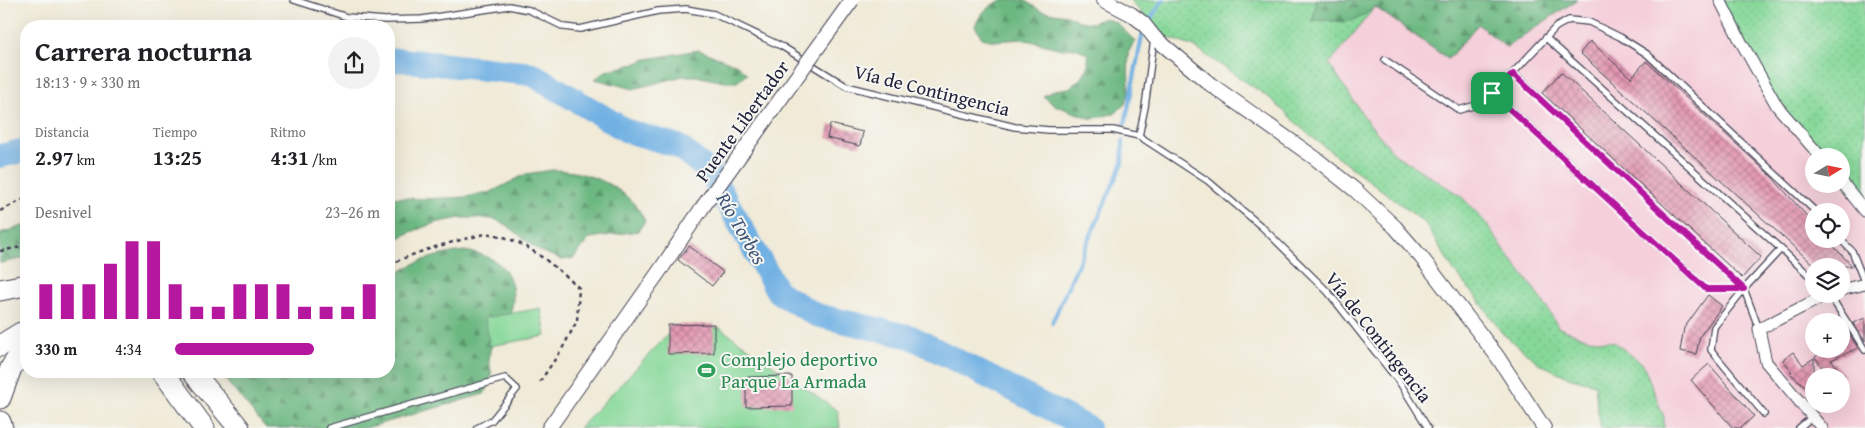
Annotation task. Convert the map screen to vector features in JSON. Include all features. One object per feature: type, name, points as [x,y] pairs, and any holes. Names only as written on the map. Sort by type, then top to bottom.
[{"type":"highway","points":[[0,290],[20,286]]},
{"type":"highway","points":[[0,346],[20,334]]},
{"type":"highway","points":[[0,398],[11,368],[20,354]]},
{"type":"highway","points":[[167,378],[204,428]]},
{"type":"highway","points":[[198,378],[239,428]]},
{"type":"highway","points":[[0,422],[2,428]]},
{"type":"street","name":"Puente Libertador","points":[[549,428],[702,208],[852,0]]},
{"type":"street","points":[[1104,0],[1131,14],[1154,37],[1210,84],[1315,158],[1355,190],[1395,227],[1421,257],[1497,356],[1544,428]]},
{"type":"street","points":[[1720,0],[1777,106],[1813,148]]},
{"type":"street","points":[[1850,192],[1865,211]]},
{"type":"street","points":[[1850,288],[1865,284]]},
{"type":"street","points":[[1811,303],[1759,329],[1766,362],[1822,428]]},
{"type":"lane","name":"Vía de Contingencia","points":[[294,0],[347,18],[385,20],[422,19],[509,6],[529,10],[564,27],[580,29],[658,11],[686,9],[714,14],[774,43],[846,86],[1015,127],[1048,130],[1113,130],[1140,136],[1208,181],[1262,227],[1328,292],[1400,383],[1428,428]]},
{"type":"lane","points":[[1385,60],[1459,110],[1476,105],[1492,93],[1513,74],[1556,27],[1569,20],[1589,22],[1620,37],[1646,54],[1806,203]]},
{"type":"lane","points":[[1140,136],[1154,37]]},
{"type":"lane","points":[[1546,38],[1805,272]]},
{"type":"lane","points":[[1513,74],[1744,289],[1759,329]]},
{"type":"lane","points":[[1492,93],[1706,289],[1744,289]]},
{"type":"lane","points":[[1849,248],[1852,251],[1865,284]]},
{"type":"lane","points":[[1764,414],[1711,350],[1714,327],[1744,289],[1781,249]]},
{"type":"lane","points":[[1835,303],[1865,350]]},
{"type":"lane","points":[[329,428],[505,378],[517,389],[492,420],[477,428]]},
{"type":"lane","points":[[1799,428],[1812,417]]},
{"type":"path","points":[[0,211],[20,201]]},
{"type":"path","points":[[395,262],[444,244],[490,233],[520,244],[549,261],[579,288],[577,321],[539,383]]},
{"type":"path","points":[[0,251],[20,247]]},
{"type":"shaded area","points":[[1576,0],[1720,0],[1809,148],[1805,148],[1805,193],[1849,193],[1865,211],[1865,428],[1664,428],[1664,417],[1614,342],[1589,339],[1559,328],[1541,298],[1486,223],[1461,196],[1396,155],[1367,121],[1329,64],[1375,7],[1448,59],[1478,24]]},
{"type":"green space","points":[[1002,0],[1024,0],[1041,11],[1067,15],[1079,21],[1092,23],[1105,18],[1117,23],[1135,41],[1128,53],[1129,92],[1125,104],[1116,113],[1092,119],[1054,105],[1043,96],[1055,90],[1069,88],[1080,79],[1088,68],[1088,54],[1076,48],[1062,49],[1022,39],[995,41],[982,38],[975,26],[977,21],[982,13]]},
{"type":"green space","points":[[1130,0],[1576,0],[1506,47],[1478,24],[1448,59],[1375,7],[1329,64],[1367,121],[1396,155],[1461,196],[1486,223],[1541,298],[1559,328],[1589,339],[1614,342],[1643,364],[1664,417],[1664,428],[1601,428],[1595,384],[1568,377],[1540,364],[1502,333],[1478,299],[1454,271],[1425,223],[1309,135],[1271,99],[1194,47],[1161,35]]},
{"type":"green space","points":[[1315,0],[1577,0],[1506,47],[1478,24],[1448,59],[1376,7],[1359,18],[1346,22],[1323,20],[1312,22],[1317,1]]},
{"type":"green space","points":[[1720,0],[1865,0],[1865,211],[1850,192],[1850,148],[1813,148],[1777,106]]},
{"type":"green space","points":[[699,50],[737,65],[747,74],[737,82],[683,76],[633,89],[595,79],[606,71],[647,59]]},
{"type":"green space","points":[[552,170],[579,173],[593,177],[618,190],[629,199],[645,221],[638,231],[590,238],[574,258],[562,260],[538,250],[508,226],[497,220],[485,218],[460,218],[435,223],[395,240],[395,197],[426,199],[466,197],[491,192],[526,174]]},
{"type":"green space","points":[[20,227],[20,259],[0,263],[0,233]]},
{"type":"green space","points":[[464,251],[488,257],[501,265],[506,271],[512,287],[512,307],[490,351],[491,381],[484,394],[366,428],[266,428],[224,378],[395,378],[395,276],[406,268],[424,260]]},
{"type":"green space","points":[[541,308],[546,336],[490,346],[485,318]]},
{"type":"green space","name":"Complejo deportivo Parque La Armada","points":[[676,326],[720,328],[838,411],[840,428],[579,428]]},
{"type":"building","points":[[1590,41],[1631,78],[1646,61],[1770,175],[1805,214],[1805,248],[1835,248],[1845,258],[1806,258],[1580,53]]},
{"type":"building","points":[[1561,72],[1761,257],[1742,278],[1542,93]]},
{"type":"building","points":[[830,124],[863,132],[860,146],[827,138]]},
{"type":"building","points":[[689,246],[723,272],[712,286],[678,260]]},
{"type":"building","points":[[1708,295],[1722,306],[1700,336],[1696,354],[1680,351],[1684,328]]},
{"type":"building","points":[[1865,318],[1865,341],[1853,323]]},
{"type":"building","points":[[714,324],[714,353],[668,354],[668,325]]},
{"type":"building","points":[[1850,335],[1858,348],[1850,352]]},
{"type":"building","points":[[1793,352],[1803,365],[1814,358],[1814,368],[1805,368],[1805,386],[1790,373],[1792,372],[1783,360]]},
{"type":"building","points":[[1816,358],[1836,358],[1831,360],[1838,368],[1823,368]]},
{"type":"building","points":[[1709,364],[1754,416],[1741,428],[1733,428],[1691,380]]},
{"type":"building","points":[[792,376],[792,406],[746,407],[746,377]]},
{"type":"waterway","points":[[1148,23],[1163,0]]},
{"type":"waterway","points":[[1125,124],[1143,31]]},
{"type":"waterway","name":"Río Torbes","points":[[395,60],[532,74],[627,131],[678,146],[710,172],[778,292],[816,315],[911,337],[1088,428]]},
{"type":"waterway","points":[[1052,323],[1122,164],[1123,141]]},
{"type":"waterway","name":"Río Torbes","points":[[0,156],[20,151]]},
{"type":"place","name":"Complejo deportivo Parque La Armada","points":[[707,370]]},
{"type":"route","points":[[1513,74],[1744,289],[1706,289],[1492,93],[1513,74]]}]
